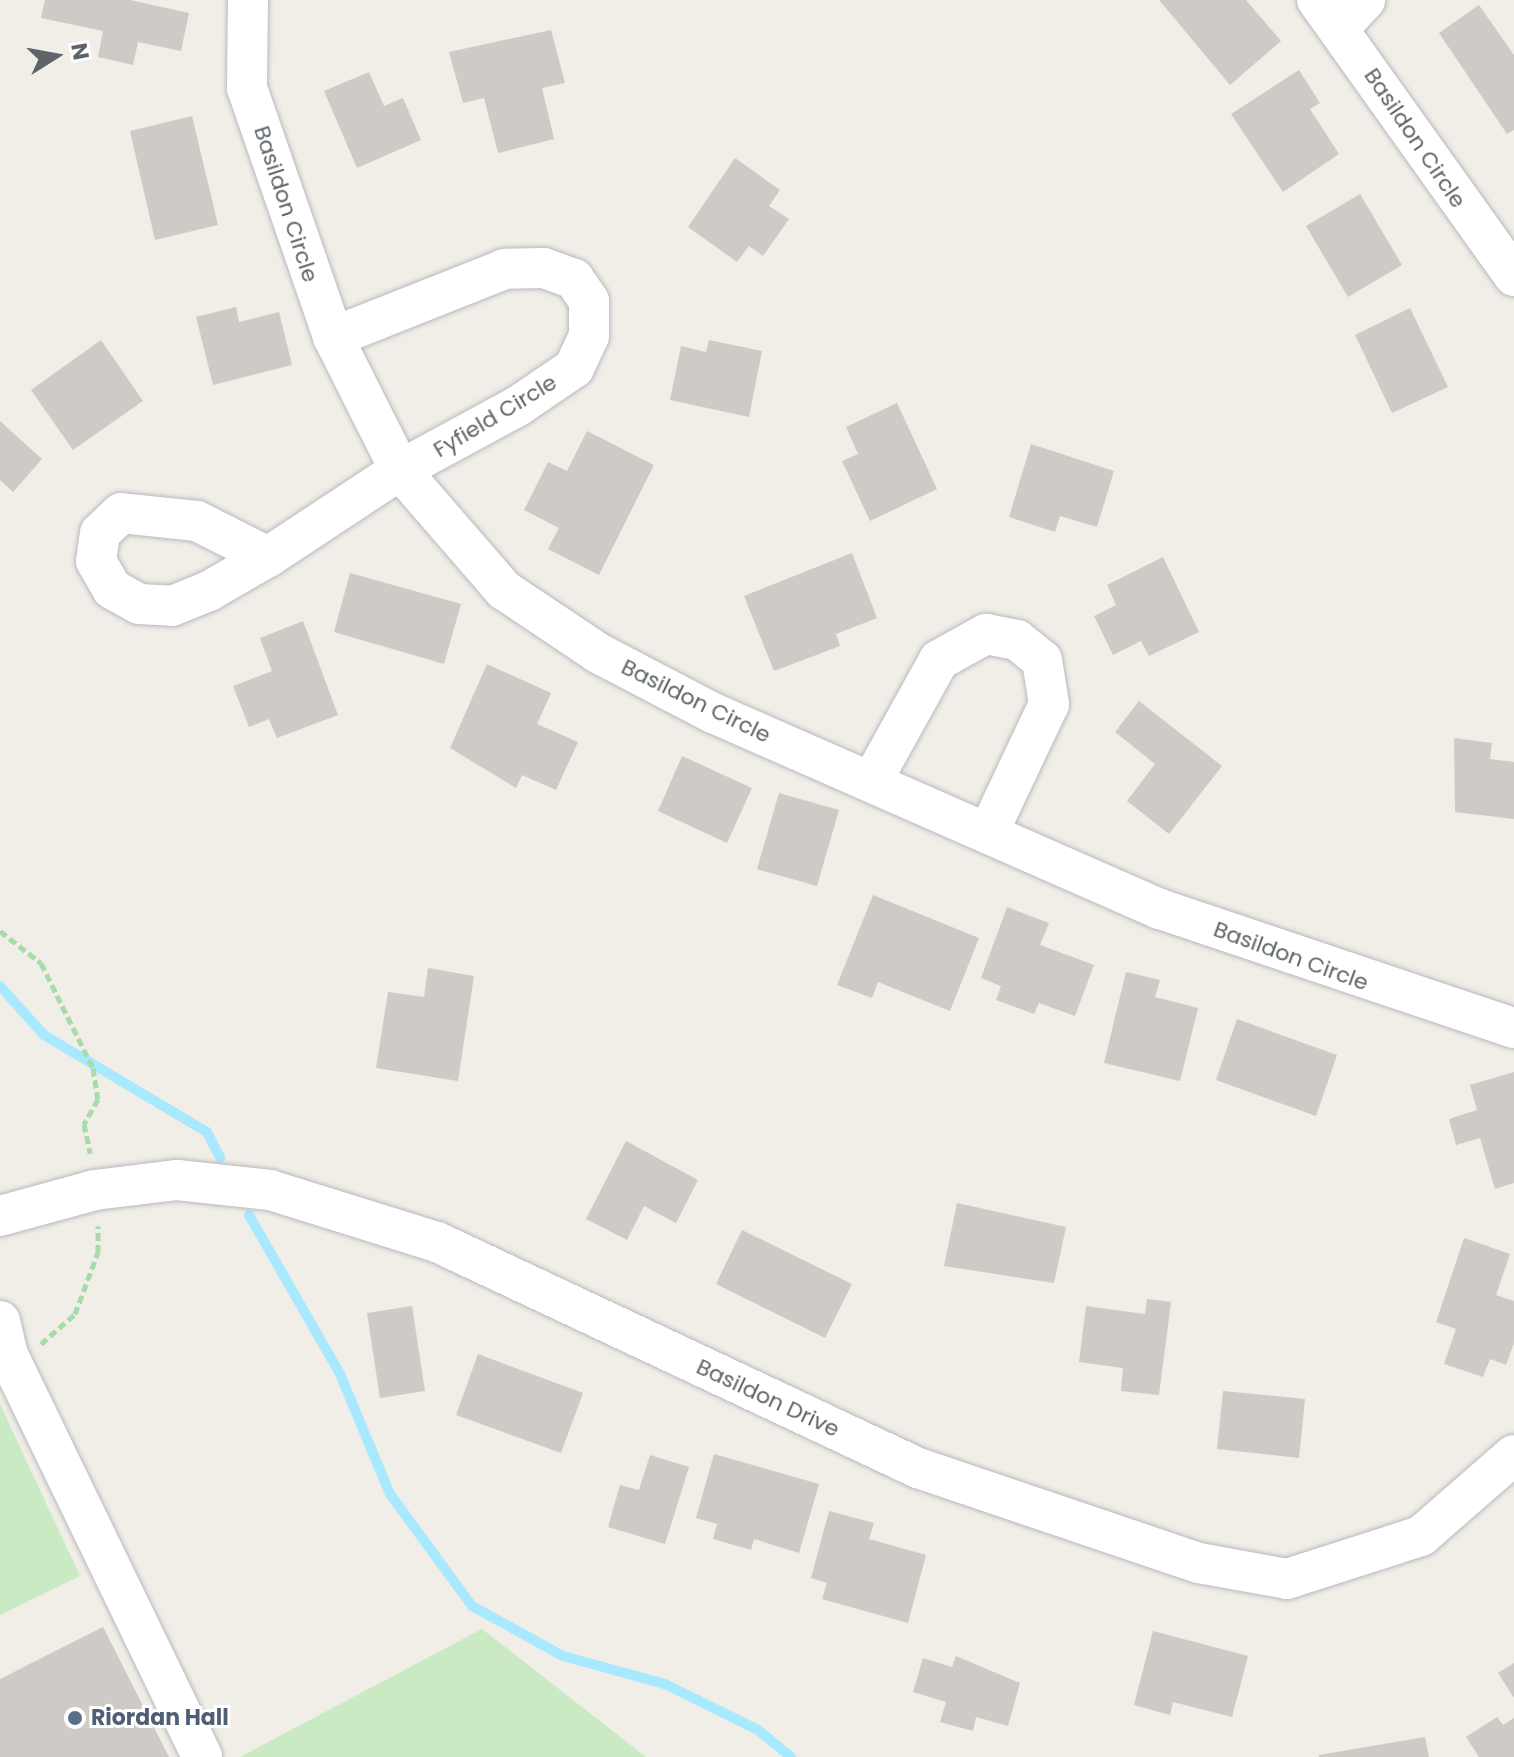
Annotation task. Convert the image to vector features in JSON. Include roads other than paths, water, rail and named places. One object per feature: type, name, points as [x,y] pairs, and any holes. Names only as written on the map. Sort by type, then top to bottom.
[{"type":"street","name":"Basildon Circle","points":[[248,0],[247,88],[333,337],[400,470],[504,590],[598,653],[713,713],[873,779],[1160,909],[1514,1028]]},
{"type":"street","name":"Basildon Circle","points":[[1341,9],[1514,276]]},
{"type":"street","name":"Fyfield Circle","points":[[268,557],[400,470],[574,368],[589,336],[589,301],[574,279],[544,268],[505,269],[333,337]]},
{"type":"street","points":[[873,779],[939,660],[986,634],[1017,640],[1042,660],[1049,704],[989,831]]},
{"type":"street","name":"Basildon Drive","points":[[0,1216],[95,1190],[177,1180],[270,1190],[437,1242],[918,1468],[1171,1555],[1287,1579],[1421,1536],[1514,1455]]},
{"type":"street","points":[[13,1335],[14,1369],[202,1757]]},
{"type":"waterway","points":[[0,986],[44,1035],[207,1132],[220,1158]]},
{"type":"waterway","points":[[249,1215],[340,1374],[390,1494],[472,1606],[563,1656],[665,1684],[758,1730],[791,1757]]},
{"type":"place","name":"Riordan Hall","points":[[75,1718]]}]
